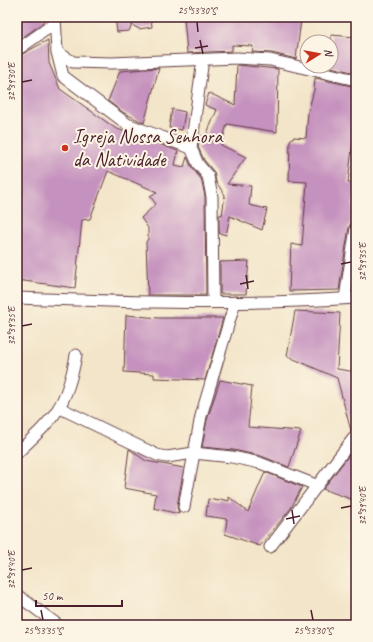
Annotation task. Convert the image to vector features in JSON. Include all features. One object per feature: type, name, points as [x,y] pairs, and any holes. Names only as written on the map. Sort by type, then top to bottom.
[{"type":"street","points":[[17,50],[55,20]]},
{"type":"street","points":[[55,20],[57,52],[63,76],[127,124],[191,148]]},
{"type":"street","points":[[57,52],[73,62],[111,63],[236,58],[270,60],[356,80]]},
{"type":"street","points":[[204,59],[191,148],[198,164],[208,176],[212,197],[213,302]]},
{"type":"street","points":[[17,298],[134,302],[235,302],[351,298],[356,228]]},
{"type":"street","points":[[184,508],[201,416],[235,302]]},
{"type":"street","points":[[17,453],[47,425],[60,408],[71,382],[76,356]]},
{"type":"street","points":[[60,408],[157,455],[167,457],[194,453],[232,457],[260,464],[316,485]]},
{"type":"street","points":[[270,547],[316,485],[356,435]]},
{"type":"street","points":[[17,596],[58,625]]},
{"type":"building","points":[[17,17],[48,17],[40,25],[19,40],[17,38]]},
{"type":"building","points":[[115,17],[151,17],[152,27],[139,29],[132,25],[129,31],[117,32]]},
{"type":"building","points":[[184,17],[272,17],[301,20],[296,59],[272,53],[252,52],[253,46],[232,45],[232,51],[187,53]]},
{"type":"building","points":[[339,36],[356,37],[356,73],[339,69]]},
{"type":"building","name":"Igreja Nossa Senhora da Natividade","points":[[48,40],[49,63],[60,89],[115,128],[178,151],[175,165],[184,167],[187,157],[192,168],[201,179],[205,196],[206,295],[148,295],[146,242],[148,239],[148,228],[141,218],[156,204],[150,196],[157,192],[108,171],[90,219],[82,220],[75,288],[17,280],[17,57]]},
{"type":"building","points":[[237,65],[278,69],[277,132],[227,124],[221,145],[246,157],[227,184],[251,186],[249,205],[267,209],[262,230],[230,216],[226,235],[219,233],[219,215],[222,215],[225,195],[216,182],[214,172],[204,160],[198,147],[200,135],[205,138],[217,110],[205,105],[209,93],[235,105]]},
{"type":"building","points":[[159,68],[144,123],[124,113],[108,101],[120,71]]},
{"type":"building","points":[[315,78],[356,87],[356,114],[348,183],[356,183],[351,223],[349,227],[339,290],[289,291],[291,244],[302,246],[307,182],[289,181],[290,140],[294,137],[306,138],[308,112],[314,90]]},
{"type":"building","points":[[172,109],[185,112],[182,130],[169,128]]},
{"type":"building","points":[[249,261],[246,294],[220,294],[220,262]]},
{"type":"building","points":[[295,311],[340,313],[337,369],[356,372],[356,428],[351,431],[337,378],[287,356]]},
{"type":"building","points":[[126,315],[159,318],[223,318],[205,380],[154,378],[154,374],[124,372]]},
{"type":"building","points":[[220,380],[252,386],[248,427],[301,431],[289,467],[261,456],[233,450],[202,447],[207,420]]},
{"type":"building","points":[[356,446],[356,501],[323,489]]},
{"type":"building","points":[[129,449],[146,461],[184,468],[177,506],[179,514],[154,508],[156,494],[124,488]]},
{"type":"building","points":[[265,472],[302,487],[291,508],[260,546],[225,534],[227,519],[206,516],[208,499],[229,501],[229,497],[248,512]]},
{"type":"place","name":"Igreja Nossa Senhora da Natividade","points":[[65,148]]}]
